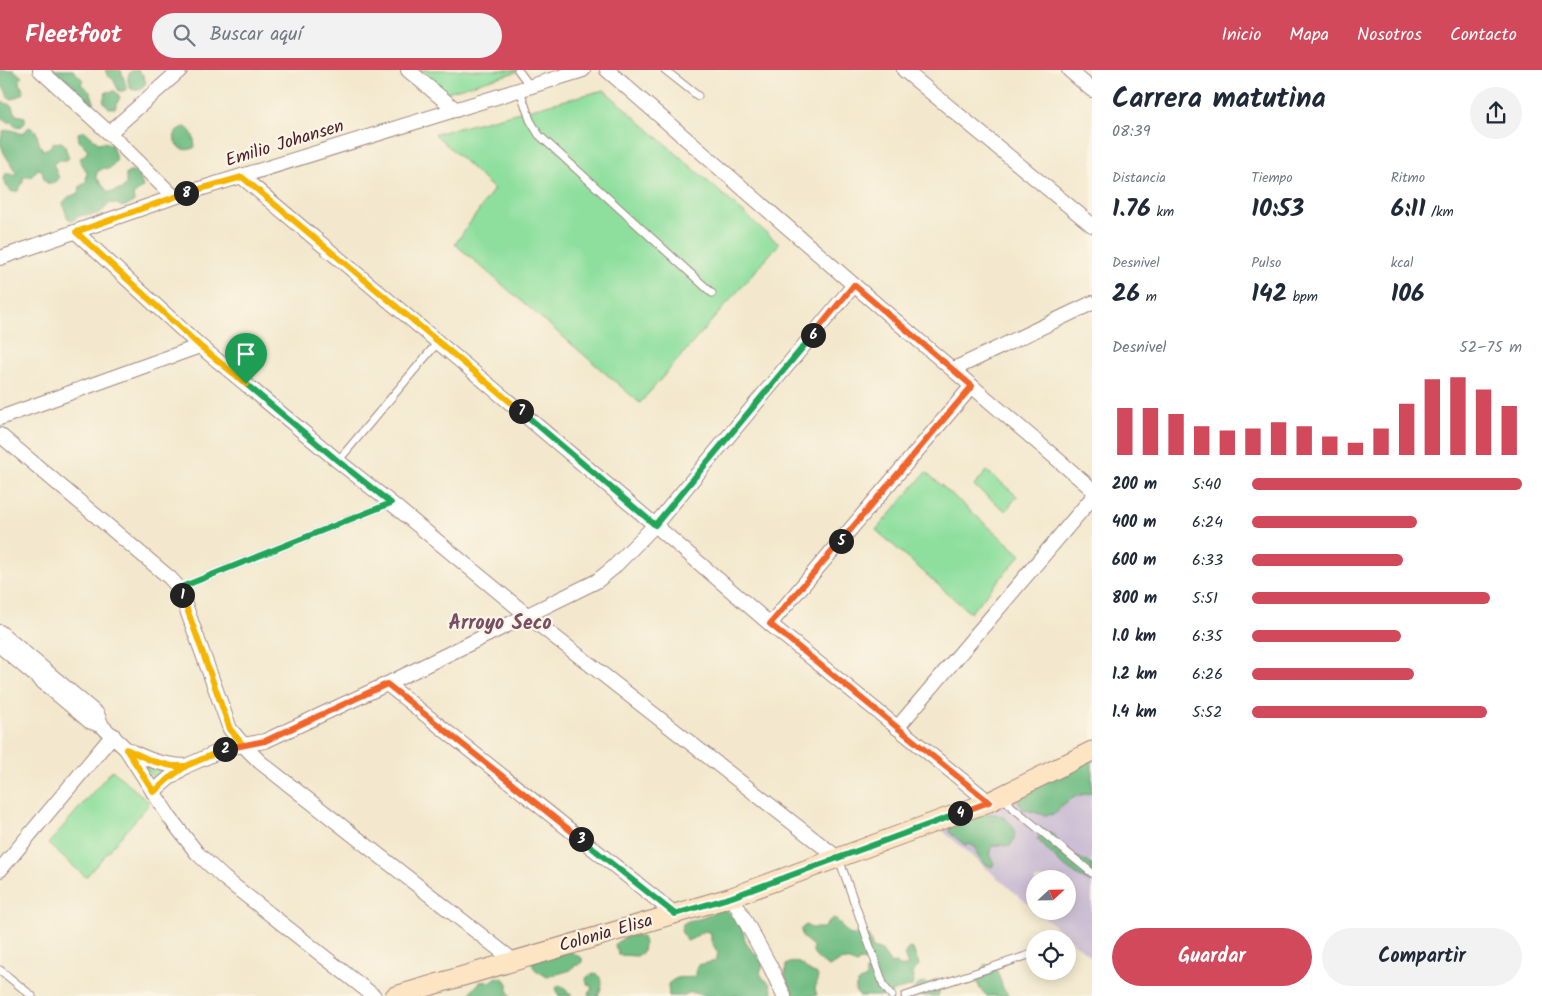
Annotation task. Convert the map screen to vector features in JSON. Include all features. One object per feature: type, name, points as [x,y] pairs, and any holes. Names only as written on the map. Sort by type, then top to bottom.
[{"type":"street","points":[[40,70],[109,133],[174,197]]},
{"type":"street","points":[[109,133],[180,70]]},
{"type":"street","points":[[408,70],[456,110]]},
{"type":"street","name":"Emilio Johansen","points":[[0,258],[174,197],[584,70]]},
{"type":"street","points":[[607,70],[1092,489]]},
{"type":"street","points":[[904,70],[1092,225]]},
{"type":"street","points":[[1069,70],[1092,90]]},
{"type":"street","points":[[242,177],[770,624],[897,728],[996,799]]},
{"type":"street","points":[[76,232],[200,346],[338,461],[528,616],[839,859]]},
{"type":"street","points":[[154,792],[186,766],[228,748],[265,741],[387,684],[597,581],[613,568],[655,525],[854,285]]},
{"type":"street","points":[[954,369],[1092,302]]},
{"type":"street","points":[[0,418],[200,346]]},
{"type":"street","points":[[770,624],[972,386]]},
{"type":"street","points":[[0,435],[170,578],[179,588],[230,729],[243,745],[260,762],[514,961]]},
{"type":"street","points":[[897,728],[1092,498]]},
{"type":"street","points":[[0,632],[97,714],[102,726]]},
{"type":"street","points":[[0,646],[90,721],[102,726],[113,735],[126,749],[170,818],[197,853],[224,878],[374,996]]},
{"type":"street","points":[[387,684],[675,914]]},
{"type":"street","points":[[0,870],[113,735]]},
{"type":"street","points":[[126,749],[152,761],[172,766],[186,766]]},
{"type":"street","name":"Colonia Elisa","points":[[395,996],[732,897],[839,859],[996,799],[1092,751]]},
{"type":"street","points":[[732,897],[770,966],[784,996]]},
{"type":"lane","points":[[518,70],[525,88],[530,120],[539,135],[712,293]]},
{"type":"lane","points":[[665,70],[698,96]]},
{"type":"lane","points":[[338,461],[438,342]]},
{"type":"lane","points":[[179,588],[391,503]]},
{"type":"lane","points":[[996,799],[1012,807],[1092,873]]},
{"type":"lane","points":[[839,859],[884,986],[892,996]]},
{"type":"lane","points":[[906,996],[1026,956]]},
{"type":"lane","points":[[0,970],[32,996]]},
{"type":"shaded area","points":[[1092,760],[1092,958],[1076,944],[1076,930],[1059,930],[1048,920],[1076,920],[1076,870],[1026,870],[1026,902],[938,827]]},
{"type":"green space","points":[[0,70],[14,70],[22,77],[19,81],[24,93],[13,99],[8,98],[6,91],[2,86],[0,87]]},
{"type":"green space","points":[[42,70],[73,70],[83,80],[81,84],[91,93],[94,102],[89,112],[72,95],[71,82],[64,79],[57,83]]},
{"type":"green space","points":[[105,70],[121,70],[127,89],[119,91],[113,79],[108,76]]},
{"type":"green space","points":[[138,70],[143,75],[146,83],[139,90],[134,90],[131,89],[128,82],[128,76],[131,71]]},
{"type":"green space","points":[[420,70],[523,70],[444,93]]},
{"type":"green space","points":[[604,90],[779,244],[640,403],[455,244],[494,189],[435,134]]},
{"type":"green space","points":[[115,91],[120,97],[115,108],[109,108],[103,101],[106,92]]},
{"type":"green space","points":[[3,102],[11,105],[16,115],[25,117],[25,123],[22,126],[16,127],[12,122],[3,120],[0,104]]},
{"type":"green space","points":[[29,127],[36,131],[43,150],[49,148],[53,143],[61,142],[64,144],[69,158],[67,160],[59,160],[53,164],[59,178],[56,182],[47,183],[42,170],[38,169],[31,177],[23,177],[23,182],[18,191],[12,192],[3,179],[5,174],[17,174],[4,153],[0,142],[3,131],[12,130],[22,134]]},
{"type":"green space","points":[[185,127],[191,133],[194,141],[195,147],[189,150],[179,147],[174,138],[179,130]]},
{"type":"green space","points":[[85,131],[98,143],[111,144],[117,160],[109,169],[104,168],[97,172],[96,177],[108,192],[122,190],[126,184],[126,174],[132,171],[138,172],[143,187],[133,195],[134,201],[131,204],[122,207],[110,203],[99,213],[82,215],[72,221],[67,217],[63,203],[68,197],[79,193],[80,186],[86,183],[87,172],[79,159],[88,150],[79,141],[78,133]]},
{"type":"green space","points":[[987,471],[1017,496],[1006,511],[974,486]]},
{"type":"green space","points":[[926,472],[1021,555],[970,613],[876,530]]},
{"type":"green space","points":[[1092,754],[1092,793],[1071,799],[1062,805],[1055,814],[1044,815],[1023,809],[1019,803],[1018,794]]},
{"type":"green space","points":[[141,761],[169,769],[157,784]]},
{"type":"green space","points":[[112,770],[150,803],[86,877],[48,844]]},
{"type":"green space","points":[[984,811],[988,814],[1003,817],[1011,824],[1015,834],[1010,846],[992,846],[990,857],[994,863],[992,867],[981,860],[976,848],[970,844],[965,845],[949,832],[950,824]]},
{"type":"green space","points":[[1045,832],[1052,833],[1062,849],[1092,864],[1092,883],[1076,875],[1076,870],[1070,870],[1060,863],[1037,839]]},
{"type":"green space","points":[[723,907],[735,918],[743,931],[748,946],[763,964],[760,973],[769,983],[774,996],[708,996],[691,992],[682,996],[669,996],[668,984],[678,978],[694,977],[698,965],[716,961],[718,953],[711,941],[711,933],[705,931],[687,941],[681,931],[682,925],[687,921],[707,916]]},
{"type":"green space","points":[[834,918],[849,935],[868,935],[873,948],[882,951],[891,964],[895,963],[902,967],[908,966],[904,954],[909,948],[913,949],[919,965],[913,973],[912,986],[891,992],[892,996],[859,996],[855,989],[860,981],[866,979],[866,971],[871,966],[869,963],[860,960],[857,964],[843,960],[829,967],[817,958],[813,946],[802,937],[801,929],[806,925],[811,928],[824,928]]},
{"type":"green space","points":[[629,935],[641,936],[643,940],[643,952],[637,956],[619,955],[615,946],[616,943]]},
{"type":"green space","points":[[571,951],[582,958],[582,962],[579,965],[575,965],[571,970],[547,977],[534,967],[532,961]]},
{"type":"green space","points":[[796,962],[818,976],[815,989],[817,995],[798,996],[792,992],[785,976],[786,965]]},
{"type":"green space","points":[[985,964],[997,971],[1003,988],[1010,996],[987,996],[980,989],[976,979]]},
{"type":"green space","points":[[596,973],[601,979],[601,987],[598,996],[589,996],[588,993],[592,989],[586,980],[587,977]]},
{"type":"green space","points":[[497,977],[502,978],[508,983],[508,992],[511,996],[470,996],[469,994],[480,982],[490,982]]},
{"type":"green space","points":[[936,979],[941,981],[938,987],[940,990],[938,996],[910,996],[917,986],[923,983],[929,984]]},
{"type":"green space","points":[[559,985],[564,987],[572,996],[559,996],[556,988]]},
{"type":"district","name":"Arroyo Seco","points":[[500,624]]},
{"type":"route","points":[[246,384],[200,346],[76,232],[174,197],[242,177],[655,525],[854,285],[972,386],[770,624],[989,802],[839,859],[732,897],[675,914],[387,684],[265,741],[228,748],[186,766],[154,792],[126,749],[152,761],[172,766],[186,766],[228,748],[243,745],[230,729],[179,588],[391,503],[246,384]]}]
